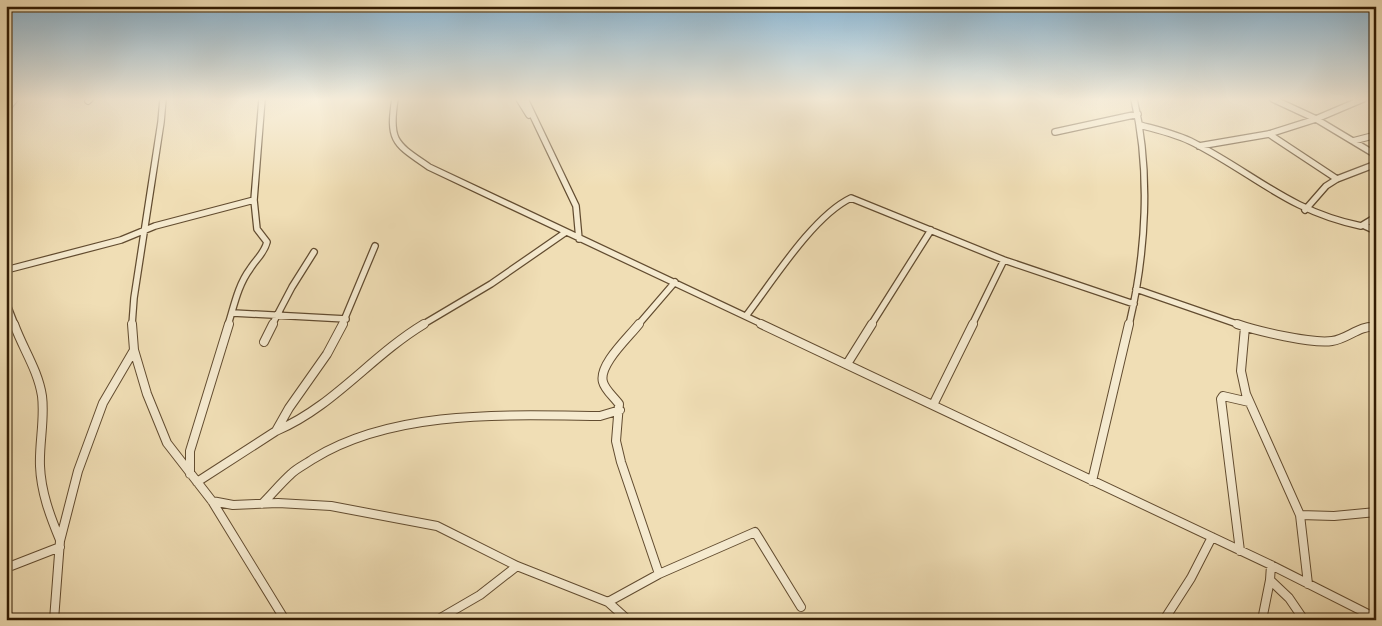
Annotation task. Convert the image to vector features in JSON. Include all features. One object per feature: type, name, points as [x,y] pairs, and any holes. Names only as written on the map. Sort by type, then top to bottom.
[{"type":"street","points":[[161,128],[154,159],[144,231],[134,283],[131,333],[134,350],[147,394],[167,443],[212,501],[285,620]]},
{"type":"street","points":[[190,474],[190,451],[240,287],[250,268],[265,251],[267,242],[257,229],[254,200],[260,128]]},
{"type":"street","points":[[391,128],[396,143],[429,166],[1271,565],[1376,618]]},
{"type":"street","points":[[535,128],[567,194],[574,214],[576,237]]},
{"type":"street","points":[[539,128],[576,206],[576,237]]},
{"type":"street","points":[[1054,132],[1072,128]]},
{"type":"street","points":[[1092,481],[1134,304],[1145,230],[1140,128]]},
{"type":"street","points":[[1149,128],[1200,146],[1270,193],[1305,210],[1365,226],[1376,231]]},
{"type":"street","points":[[1200,146],[1269,134],[1287,128]]},
{"type":"street","points":[[1331,128],[1376,155]]},
{"type":"street","points":[[1269,134],[1337,179]]},
{"type":"street","points":[[1353,141],[1376,135]]},
{"type":"street","points":[[1305,210],[1326,186],[1337,179],[1376,164]]},
{"type":"street","points":[[746,316],[820,223],[843,200],[851,198],[1004,260],[1134,304]]},
{"type":"street","points":[[6,270],[121,240],[171,221],[254,200]]},
{"type":"street","points":[[1365,226],[1376,217]]},
{"type":"street","points":[[847,364],[931,230]]},
{"type":"street","points":[[197,482],[276,431],[293,425],[316,410],[343,389],[358,372],[426,321],[466,300],[566,232]]},
{"type":"street","points":[[276,431],[288,408],[327,354],[346,319],[374,246]]},
{"type":"street","points":[[264,342],[314,252]]},
{"type":"street","points":[[933,405],[1004,260]]},
{"type":"street","points":[[659,574],[626,479],[617,446],[616,434],[620,410],[616,399],[605,389],[602,382],[605,365],[675,282]]},
{"type":"street","points":[[1136,289],[1246,327],[1325,342],[1334,341],[1367,326],[1376,327]]},
{"type":"street","points":[[6,302],[22,346],[38,375],[42,398],[40,467],[47,508],[60,544]]},
{"type":"street","points":[[233,313],[346,319]]},
{"type":"street","points":[[1246,327],[1241,371],[1249,402],[1300,514],[1308,584]]},
{"type":"street","points":[[54,620],[60,544],[78,471],[103,403],[134,350]]},
{"type":"street","points":[[1240,551],[1221,399],[1223,396],[1249,402]]},
{"type":"street","points":[[262,504],[270,492],[310,461],[332,449],[371,434],[451,418],[600,416],[620,410]]},
{"type":"street","points":[[212,501],[232,505],[331,506],[361,510],[376,516],[403,518],[437,526],[517,566],[608,602],[628,620]]},
{"type":"street","points":[[1300,514],[1334,516],[1376,512]]},
{"type":"street","points":[[608,602],[659,574],[755,532],[801,607]]},
{"type":"street","points":[[1164,620],[1191,578],[1212,537]]},
{"type":"street","points":[[6,568],[60,544]]},
{"type":"street","points":[[1262,620],[1271,565]]},
{"type":"street","points":[[437,620],[480,595],[517,566]]},
{"type":"street","points":[[1270,580],[1286,593],[1299,609],[1304,620]]}]
